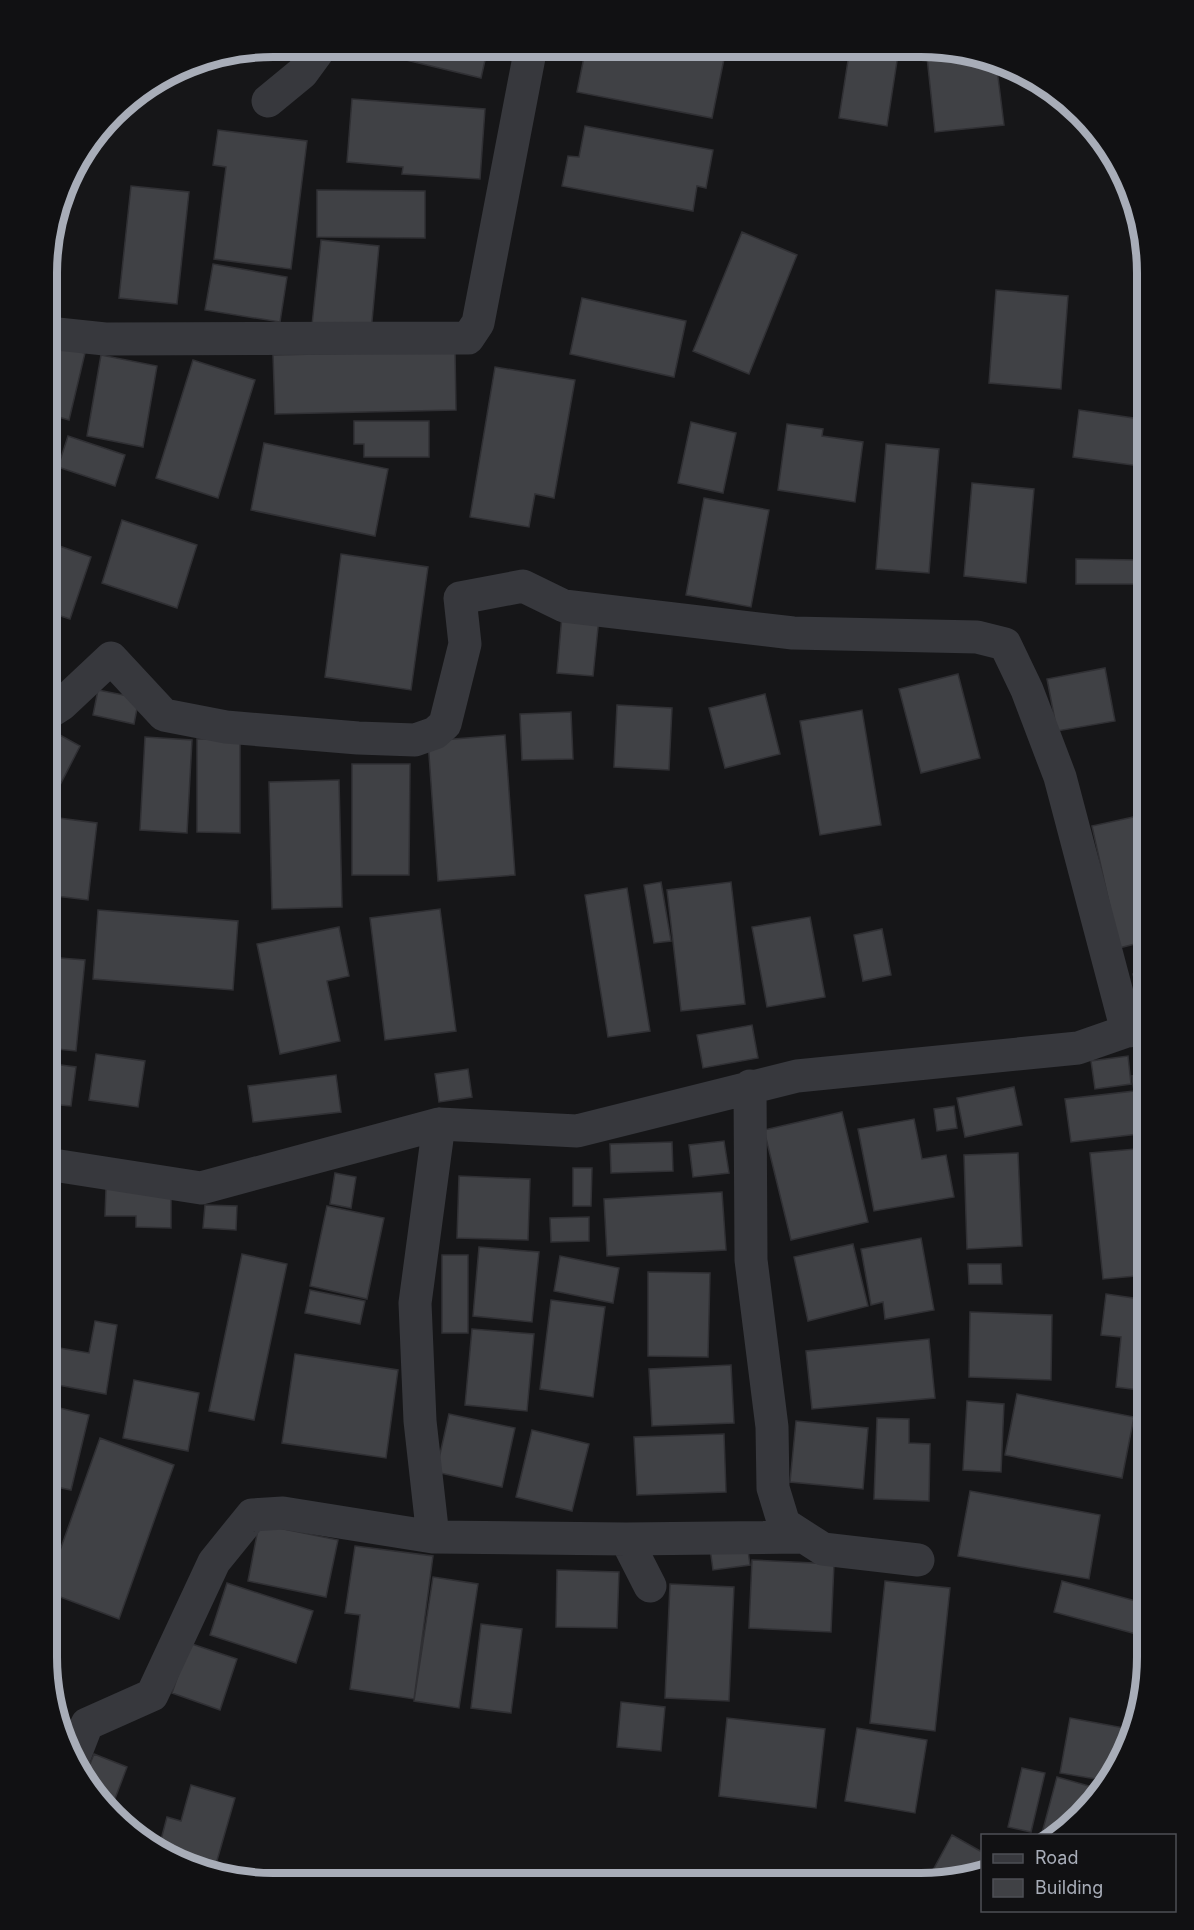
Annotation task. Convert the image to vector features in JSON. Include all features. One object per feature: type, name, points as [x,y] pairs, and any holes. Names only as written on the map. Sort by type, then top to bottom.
[{"type":"street","points":[[268,101],[302,73],[314,57]]},
{"type":"street","points":[[57,334],[105,339],[468,338],[478,323],[529,57]]},
{"type":"street","points":[[57,707],[111,658],[164,715],[226,727],[358,738],[415,740],[435,733],[445,724],[465,644],[460,598],[523,586],[564,606],[695,622],[793,633],[977,637],[1005,644],[1027,690],[1060,777],[1137,1030],[1078,1048],[797,1076],[577,1131],[439,1124],[201,1188],[57,1166]]},
{"type":"street","points":[[750,1086],[751,1260],[772,1427],[773,1488],[784,1524],[823,1549],[918,1560]]},
{"type":"street","points":[[434,1537],[420,1420],[415,1303],[439,1124]]},
{"type":"street","points":[[77,1749],[87,1724],[152,1695],[214,1562],[252,1515],[283,1513],[434,1537],[626,1539],[801,1537]]},
{"type":"street","points":[[626,1539],[650,1586]]},
{"type":"building","points":[[393,57],[486,57],[481,78]]},
{"type":"building","points":[[584,57],[724,57],[712,118],[577,92]]},
{"type":"building","points":[[849,57],[898,57],[887,126],[839,118]]},
{"type":"building","points":[[927,57],[963,61],[997,71],[1004,125],[935,132]]},
{"type":"building","points":[[352,99],[485,109],[480,179],[402,174],[403,167],[347,162]]},
{"type":"building","points":[[585,126],[713,150],[706,188],[697,186],[693,211],[562,186],[568,156],[579,157]]},
{"type":"building","points":[[218,130],[307,141],[291,269],[214,259],[226,167],[213,165]]},
{"type":"building","points":[[131,186],[189,192],[177,304],[119,298]]},
{"type":"building","points":[[317,190],[425,191],[425,238],[317,237]]},
{"type":"building","points":[[742,232],[797,255],[749,374],[693,351]]},
{"type":"building","points":[[321,240],[379,246],[371,332],[312,325]]},
{"type":"building","points":[[213,264],[287,277],[280,322],[205,310]]},
{"type":"building","points":[[996,290],[1068,296],[1061,389],[989,383]]},
{"type":"building","points":[[582,298],[686,321],[674,377],[570,354]]},
{"type":"building","points":[[57,346],[85,353],[69,420],[57,417]]},
{"type":"building","points":[[455,351],[456,410],[275,414],[273,355]]},
{"type":"building","points":[[101,355],[157,366],[143,447],[87,436]]},
{"type":"building","points":[[193,360],[255,380],[218,498],[156,478]]},
{"type":"building","points":[[495,367],[575,380],[554,498],[535,494],[529,527],[470,517]]},
{"type":"building","points":[[1079,410],[1137,419],[1137,466],[1073,457]]},
{"type":"building","points":[[354,421],[429,421],[429,457],[364,457],[364,444],[354,444]]},
{"type":"building","points":[[691,422],[736,433],[723,493],[678,483]]},
{"type":"building","points":[[787,424],[823,429],[822,436],[863,442],[855,502],[778,490]]},
{"type":"building","points":[[68,436],[125,455],[115,486],[58,467]]},
{"type":"building","points":[[264,443],[388,469],[375,536],[251,510]]},
{"type":"building","points":[[886,444],[939,449],[929,573],[876,569]]},
{"type":"building","points":[[972,483],[1034,489],[1026,583],[964,576]]},
{"type":"building","points":[[704,498],[769,510],[751,607],[686,595]]},
{"type":"building","points":[[122,520],[197,545],[177,608],[102,583]]},
{"type":"building","points":[[57,545],[91,557],[70,619],[57,615]]},
{"type":"building","points":[[341,554],[428,567],[411,690],[325,677]]},
{"type":"building","points":[[1076,559],[1137,560],[1137,584],[1076,584]]},
{"type":"building","points":[[562,615],[599,618],[593,676],[557,673]]},
{"type":"building","points":[[1105,668],[1115,721],[1057,731],[1047,679]]},
{"type":"building","points":[[958,674],[980,758],[921,773],[899,689]]},
{"type":"building","points":[[98,690],[139,698],[134,724],[93,715]]},
{"type":"building","points":[[765,694],[780,754],[725,768],[709,708]]},
{"type":"building","points":[[617,705],[672,708],[669,770],[614,767]]},
{"type":"building","points":[[862,710],[881,825],[820,835],[800,721]]},
{"type":"building","points":[[571,712],[573,759],[522,760],[520,714]]},
{"type":"building","points":[[57,733],[80,746],[57,791]]},
{"type":"building","points":[[505,735],[515,875],[438,881],[428,741]]},
{"type":"building","points":[[145,737],[192,740],[187,833],[140,830]]},
{"type":"building","points":[[197,739],[240,739],[240,833],[197,832]]},
{"type":"building","points":[[352,764],[410,764],[409,875],[352,875]]},
{"type":"building","points":[[339,780],[342,907],[272,909],[269,782]]},
{"type":"building","points":[[1137,816],[1137,944],[1119,948],[1092,826]]},
{"type":"building","points":[[57,818],[97,823],[88,900],[57,896]]},
{"type":"building","points":[[661,882],[671,941],[654,943],[644,885]]},
{"type":"building","points":[[731,882],[745,1004],[681,1011],[667,890]]},
{"type":"building","points":[[627,888],[650,1031],[608,1037],[585,895]]},
{"type":"building","points":[[440,909],[456,1031],[385,1040],[370,918]]},
{"type":"building","points":[[98,910],[238,921],[233,990],[93,979]]},
{"type":"building","points":[[810,917],[825,997],[767,1007],[752,927]]},
{"type":"building","points":[[339,927],[349,976],[327,981],[340,1041],[280,1054],[257,944]]},
{"type":"building","points":[[882,929],[891,975],[863,981],[854,935]]},
{"type":"building","points":[[57,958],[85,960],[76,1051],[57,1049]]},
{"type":"building","points":[[1137,973],[1137,989],[1133,974]]},
{"type":"building","points":[[752,1025],[758,1058],[703,1068],[697,1035]]},
{"type":"building","points":[[96,1054],[145,1061],[138,1107],[89,1100]]},
{"type":"building","points":[[1128,1056],[1131,1084],[1095,1089],[1091,1061]]},
{"type":"building","points":[[57,1065],[76,1067],[71,1106],[57,1105]]},
{"type":"building","points":[[468,1069],[472,1097],[439,1102],[435,1074]]},
{"type":"building","points":[[336,1075],[341,1112],[253,1122],[248,1086]]},
{"type":"building","points":[[1137,1075],[1137,1134],[1071,1142],[1065,1099],[1134,1091],[1132,1076]]},
{"type":"building","points":[[1014,1087],[1022,1125],[965,1137],[957,1098]]},
{"type":"building","points":[[954,1106],[957,1128],[937,1131],[934,1109]]},
{"type":"building","points":[[842,1112],[868,1222],[791,1240],[764,1130]]},
{"type":"building","points":[[914,1119],[922,1159],[946,1155],[954,1197],[874,1211],[858,1129]]},
{"type":"building","points":[[724,1141],[729,1173],[693,1177],[689,1145]]},
{"type":"building","points":[[672,1142],[673,1171],[611,1173],[610,1144]]},
{"type":"building","points":[[1137,1149],[1137,1276],[1103,1279],[1090,1153]]},
{"type":"building","points":[[1018,1153],[1022,1246],[967,1249],[964,1155]]},
{"type":"building","points":[[573,1168],[592,1168],[591,1206],[573,1206]]},
{"type":"building","points":[[335,1173],[356,1177],[351,1208],[330,1204]]},
{"type":"building","points":[[459,1176],[530,1179],[528,1240],[457,1238]]},
{"type":"building","points":[[106,1188],[171,1189],[171,1228],[136,1227],[136,1216],[105,1216]]},
{"type":"building","points":[[722,1192],[726,1250],[607,1256],[604,1199]]},
{"type":"building","points":[[205,1205],[237,1206],[236,1230],[203,1228]]},
{"type":"building","points":[[327,1206],[384,1218],[367,1299],[310,1286]]},
{"type":"building","points":[[589,1217],[589,1241],[551,1242],[550,1218]]},
{"type":"building","points":[[921,1238],[934,1310],[885,1319],[883,1302],[871,1305],[861,1249]]},
{"type":"building","points":[[853,1244],[868,1306],[808,1321],[794,1257]]},
{"type":"building","points":[[479,1247],[539,1252],[532,1322],[473,1316]]},
{"type":"building","points":[[242,1254],[287,1264],[254,1420],[209,1411]]},
{"type":"building","points":[[442,1255],[468,1255],[468,1333],[442,1333]]},
{"type":"building","points":[[560,1256],[619,1268],[613,1303],[554,1291]]},
{"type":"building","points":[[968,1264],[1001,1264],[1002,1284],[969,1284]]},
{"type":"building","points":[[648,1272],[710,1273],[708,1357],[648,1356]]},
{"type":"building","points":[[310,1290],[365,1301],[360,1324],[305,1313]]},
{"type":"building","points":[[1106,1294],[1137,1299],[1137,1390],[1116,1387],[1121,1337],[1101,1335]]},
{"type":"building","points":[[551,1300],[605,1307],[593,1397],[540,1389]]},
{"type":"building","points":[[970,1312],[1052,1315],[1051,1380],[969,1377]]},
{"type":"building","points":[[95,1321],[117,1325],[106,1394],[57,1385],[57,1348],[89,1353]]},
{"type":"building","points":[[472,1329],[534,1334],[527,1411],[465,1405]]},
{"type":"building","points":[[929,1339],[935,1398],[812,1409],[806,1351]]},
{"type":"building","points":[[295,1354],[398,1370],[386,1458],[282,1443]]},
{"type":"building","points":[[731,1365],[734,1423],[652,1426],[649,1369]]},
{"type":"building","points":[[134,1380],[199,1393],[188,1451],[123,1438]]},
{"type":"building","points":[[1017,1394],[1134,1417],[1122,1478],[1005,1455]]},
{"type":"building","points":[[967,1401],[1004,1404],[1001,1472],[963,1470]]},
{"type":"building","points":[[57,1407],[89,1415],[71,1490],[57,1487]]},
{"type":"building","points":[[449,1414],[515,1428],[502,1487],[436,1472]]},
{"type":"building","points":[[877,1418],[909,1419],[909,1443],[930,1444],[929,1501],[874,1499]]},
{"type":"building","points":[[796,1421],[868,1428],[863,1489],[790,1482]]},
{"type":"building","points":[[532,1430],[589,1444],[572,1511],[516,1497]]},
{"type":"building","points":[[724,1434],[726,1492],[637,1495],[634,1437]]},
{"type":"building","points":[[100,1438],[174,1465],[119,1619],[57,1596],[57,1559]]},
{"type":"building","points":[[970,1491],[1100,1515],[1089,1579],[958,1556]]},
{"type":"building","points":[[259,1524],[338,1540],[326,1597],[248,1581]]},
{"type":"building","points":[[747,1543],[750,1565],[713,1570],[710,1548]]},
{"type":"building","points":[[355,1546],[433,1556],[414,1699],[350,1689],[360,1615],[345,1613]]},
{"type":"building","points":[[752,1560],[834,1564],[831,1632],[749,1628]]},
{"type":"building","points":[[557,1570],[619,1572],[617,1628],[556,1627]]},
{"type":"building","points":[[433,1577],[478,1584],[459,1708],[414,1701]]},
{"type":"building","points":[[885,1581],[950,1588],[935,1731],[870,1723]]},
{"type":"building","points":[[1062,1581],[1137,1601],[1137,1634],[1054,1612]]},
{"type":"building","points":[[227,1583],[313,1611],[296,1663],[210,1635]]},
{"type":"building","points":[[670,1584],[734,1587],[729,1701],[665,1698]]},
{"type":"building","points":[[481,1624],[522,1629],[511,1713],[471,1708]]},
{"type":"building","points":[[189,1643],[237,1659],[220,1710],[172,1693]]},
{"type":"building","points":[[621,1702],[665,1707],[661,1751],[617,1747]]},
{"type":"building","points":[[727,1718],[825,1729],[816,1808],[719,1796]]},
{"type":"building","points":[[1070,1718],[1125,1728],[1115,1753],[1099,1779],[1060,1773]]},
{"type":"building","points":[[857,1728],[927,1740],[915,1813],[845,1801]]},
{"type":"building","points":[[94,1754],[127,1767],[114,1802],[93,1777],[88,1769]]},
{"type":"building","points":[[1022,1768],[1045,1773],[1031,1832],[1008,1827]]},
{"type":"building","points":[[1057,1777],[1093,1787],[1074,1810],[1045,1834],[1042,1833]]},
{"type":"building","points":[[191,1785],[235,1798],[216,1864],[185,1855],[160,1841],[167,1817],[181,1821]]},
{"type":"building","points":[[952,1835],[981,1851],[981,1865],[932,1872]]}]
